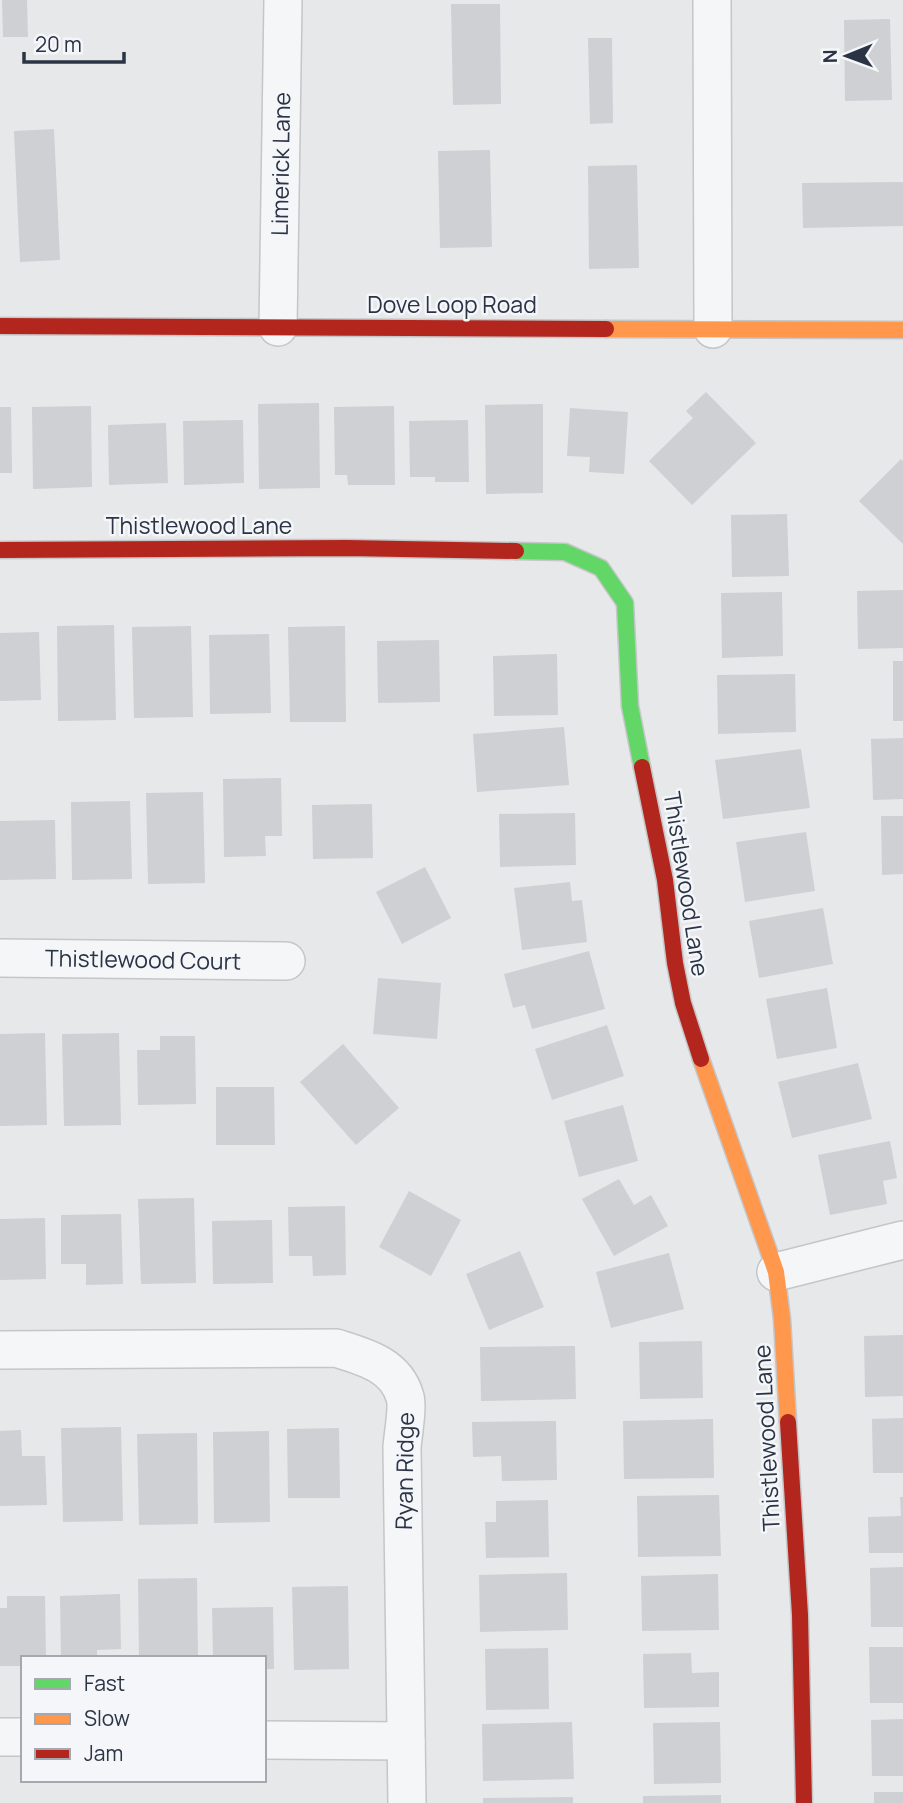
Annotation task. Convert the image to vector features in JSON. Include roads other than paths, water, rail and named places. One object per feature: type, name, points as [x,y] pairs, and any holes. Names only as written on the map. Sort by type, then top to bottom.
[{"type":"street","name":"Limerick Lane","points":[[278,327],[283,0]]},
{"type":"street","points":[[712,0],[713,329]]},
{"type":"street","name":"Dove Loop Road","points":[[0,326],[903,330]]},
{"type":"street","name":"Thistlewood Lane","points":[[0,550],[347,548],[565,552],[601,568],[625,603],[631,706],[665,880],[674,964],[704,1070],[776,1272],[782,1320],[800,1615],[804,1803]]},
{"type":"street","name":"Thistlewood Court","points":[[0,958],[286,961]]},
{"type":"street","points":[[776,1272],[903,1240]]},
{"type":"street","name":"Ryan Ridge","points":[[0,1350],[336,1348],[370,1358],[394,1376],[406,1399],[402,1447],[407,1803]]},
{"type":"street","points":[[0,1737],[21,1737]]},
{"type":"street","points":[[266,1740],[406,1741]]}]
